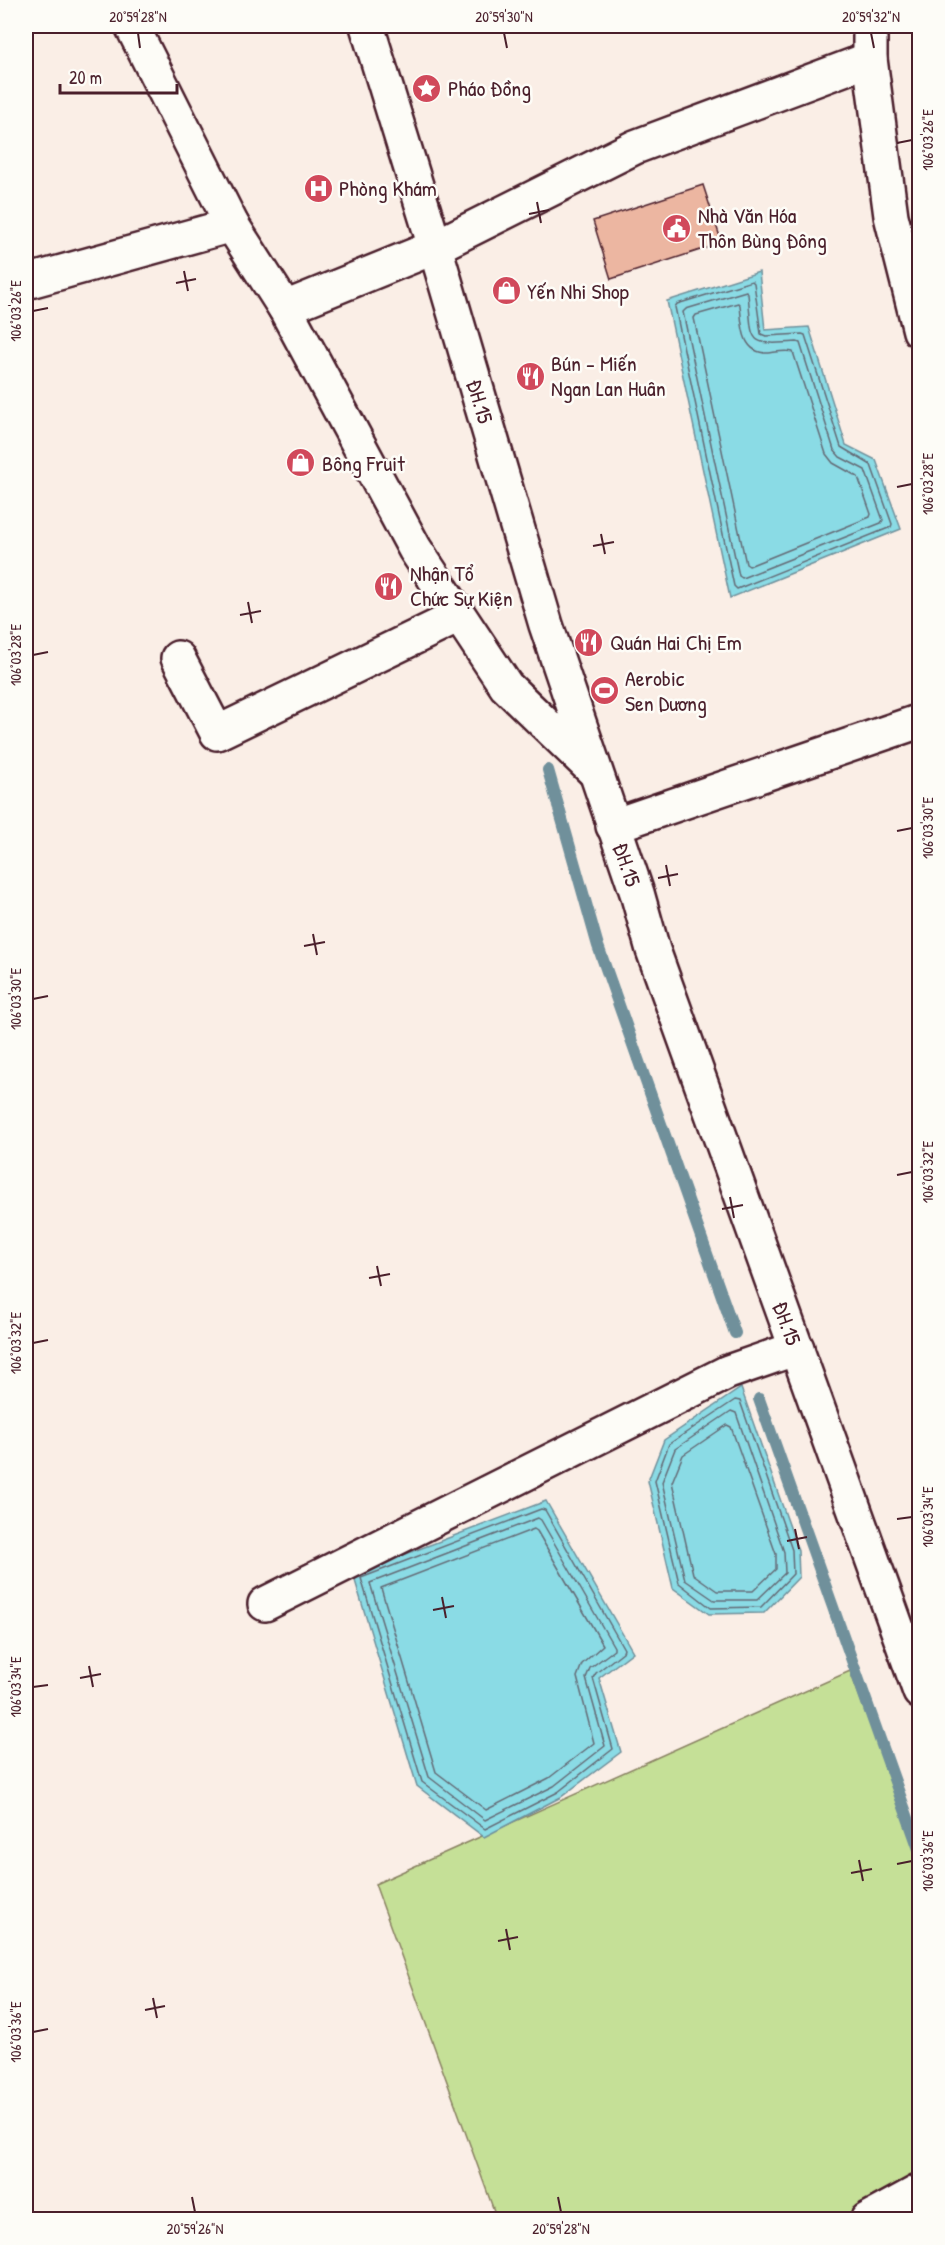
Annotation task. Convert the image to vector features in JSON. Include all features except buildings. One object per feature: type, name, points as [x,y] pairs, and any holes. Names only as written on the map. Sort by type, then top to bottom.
[{"type":"street","points":[[132,26],[232,225],[285,308],[415,549],[506,686],[595,772]]},
{"type":"street","name":"ĐH.15","points":[[367,26],[435,247],[543,615],[667,989],[920,1692]]},
{"type":"street","points":[[870,26],[870,59],[905,218],[920,331]]},
{"type":"street","points":[[285,308],[435,247],[635,147],[870,59]]},
{"type":"street","points":[[26,282],[232,225]]},
{"type":"street","points":[[178,658],[218,733],[459,615]]},
{"type":"street","points":[[613,826],[920,721]]},
{"type":"street","points":[[266,1604],[728,1372],[797,1348]]},
{"type":"street","points":[[867,2220],[920,2191]]},
{"type":"green space","points":[[850,1671],[919,1857],[919,2219],[497,2219],[375,1884]]},
{"type":"water","points":[[759,272],[765,330],[809,327],[846,445],[876,460],[901,529],[730,598],[667,301]]},
{"type":"water","points":[[741,1388],[798,1550],[799,1577],[764,1613],[709,1614],[673,1588],[648,1481],[664,1440]]},
{"type":"water","points":[[546,1501],[633,1652],[599,1678],[621,1752],[561,1797],[484,1837],[417,1786],[353,1574]]},
{"type":"waterway","points":[[548,770],[598,946],[735,1333]]},
{"type":"waterway","points":[[759,1399],[920,1852]]},
{"type":"place","name":"Pháo Đồng","points":[[427,88]]},
{"type":"place","name":"Phòng Khám","points":[[318,188]]},
{"type":"place","name":"Nhà Văn Hóa Thôn Bùng Đông","points":[[677,228]]},
{"type":"place","name":"Yến Nhi Shop","points":[[506,291]]},
{"type":"place","name":"Bún - Miến Ngan Lan Huân","points":[[530,376]]},
{"type":"place","name":"Bông Fruit","points":[[301,463]]},
{"type":"place","name":"Nhận Tổ Chức Sự Kiện","points":[[389,586]]},
{"type":"place","name":"Quán Hai Chị Em","points":[[589,642]]},
{"type":"place","name":"Aerobic Sen Dương","points":[[604,691]]}]
